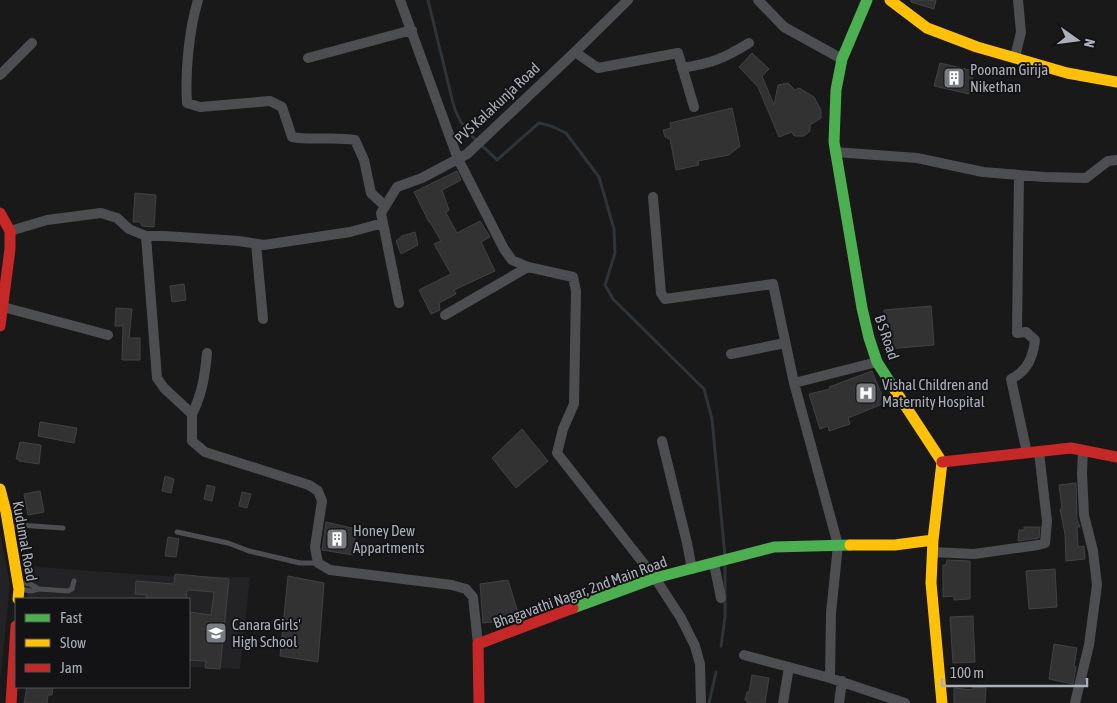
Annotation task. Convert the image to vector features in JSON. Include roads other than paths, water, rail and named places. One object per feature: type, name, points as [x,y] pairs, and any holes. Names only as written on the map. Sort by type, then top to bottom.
[{"type":"street","points":[[198,0],[194,12],[186,82],[187,103],[200,107],[270,100],[282,107],[292,137],[355,140],[364,160],[371,193],[385,206]]},
{"type":"street","points":[[400,0],[462,156],[504,248],[512,260],[528,268],[574,277],[576,291],[574,404],[562,429],[556,452],[655,578],[681,618],[700,664],[700,703]]},
{"type":"street","name":"PVS Kalakunja Road","points":[[399,303],[381,213],[397,187],[422,178],[462,156],[575,52],[628,0]]},
{"type":"street","points":[[758,0],[784,27],[842,59]]},
{"type":"street","name":"B S Road","points":[[867,0],[842,59],[836,90],[835,152],[862,308],[877,362],[942,462]]},
{"type":"street","points":[[890,0],[927,28],[977,47],[1067,73],[1117,82]]},
{"type":"street","points":[[1015,58],[1020,32],[1018,0]]},
{"type":"street","points":[[308,58],[412,30]]},
{"type":"street","points":[[0,75],[32,43]]},
{"type":"street","points":[[682,68],[709,64],[729,56],[749,43]]},
{"type":"street","points":[[575,52],[598,68],[678,53],[694,108]]},
{"type":"street","points":[[835,152],[917,158],[983,172],[1086,178],[1108,161],[1117,160]]},
{"type":"street","points":[[932,552],[974,554],[1038,546],[1045,543],[1047,521],[1033,452],[1011,379],[1020,374],[1029,365],[1035,340],[1026,332],[1017,333],[1018,175]]},
{"type":"street","points":[[653,197],[661,293],[665,299],[772,284],[794,383],[838,545],[831,613],[830,678]]},
{"type":"street","points":[[0,213],[10,231],[10,249],[0,326]]},
{"type":"street","points":[[10,231],[47,220],[101,214],[117,218],[128,229],[146,236],[239,241],[256,244],[284,243],[350,232],[383,224]]},
{"type":"street","points":[[146,236],[157,378],[164,388],[192,414]]},
{"type":"street","points":[[256,244],[263,319]]},
{"type":"street","points":[[445,315],[528,268]]},
{"type":"street","points":[[3,308],[108,335]]},
{"type":"street","points":[[730,354],[786,343]]},
{"type":"street","points":[[208,354],[200,395],[192,414],[192,441],[204,452],[309,485],[318,491],[322,501],[315,547],[318,563],[330,570],[452,585],[466,589],[473,597],[478,644],[479,703]]},
{"type":"street","points":[[794,383],[877,362]]},
{"type":"street","points":[[662,440],[692,569]]},
{"type":"street","points":[[942,703],[931,583],[933,540],[942,462],[1071,448],[1117,457]]},
{"type":"street","points":[[1075,703],[1089,645],[1097,586],[1093,551],[1084,515],[1083,451]]},
{"type":"street","name":"Kudumal Road","points":[[0,489],[9,529],[18,590]]},
{"type":"street","name":"Bhagavathi Nagar, 2nd Main Road","points":[[478,644],[655,578],[774,547],[895,545],[933,540]]},
{"type":"street","points":[[716,563],[721,598]]},
{"type":"street","points":[[11,703],[15,641]]},
{"type":"street","points":[[744,655],[830,678],[905,703]]},
{"type":"street","points":[[783,703],[789,667]]},
{"type":"street","points":[[839,703],[842,682]]},
{"type":"lane","points":[[9,529],[19,525],[63,528]]},
{"type":"lane","points":[[177,532],[228,543],[249,551],[300,563],[318,563]]},
{"type":"lane","points":[[18,590],[30,584],[39,589],[68,591],[72,589],[74,581]]},
{"type":"waterway","points":[[428,0],[453,103],[460,121],[470,134],[497,160],[539,123],[551,126],[566,133],[599,177],[614,229],[615,253],[605,285],[613,299],[704,389],[712,419],[725,556]]},
{"type":"waterway","points":[[721,646],[725,617],[725,565]]},
{"type":"waterway","points":[[709,703],[716,672]]},
{"type":"place","name":"Poonam Girija Nikethan","points":[[954,78]]},
{"type":"place","name":"Vishal Children and Maternity Hospital","points":[[866,393]]},
{"type":"place","name":"Honey Dew Appartments","points":[[337,539]]},
{"type":"place","name":"Canara Girls' High School","points":[[216,633]]}]
